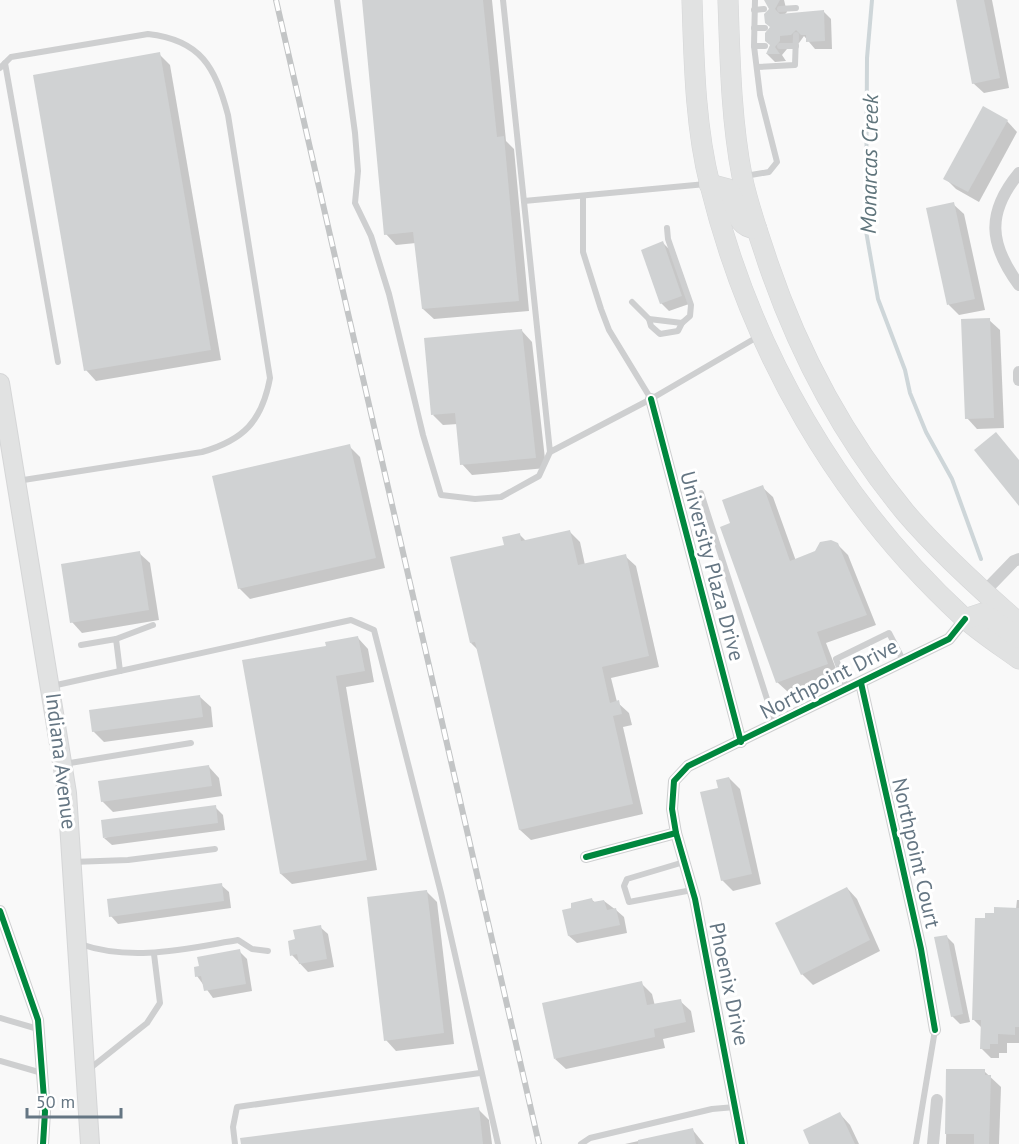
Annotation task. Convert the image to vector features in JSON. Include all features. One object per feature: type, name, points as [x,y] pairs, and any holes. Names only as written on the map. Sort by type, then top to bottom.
[{"type":"main road","points":[[692,0],[695,72],[710,184],[760,336],[794,404],[872,521],[965,619],[1019,659]]},
{"type":"main road","points":[[728,0],[730,80],[742,177],[787,317],[820,386],[861,453],[906,513],[984,592],[1019,623]]},
{"type":"main road","points":[[701,130],[710,137],[721,170],[728,175],[742,177]]},
{"type":"main road","points":[[710,184],[728,189],[739,220],[749,228],[757,229]]},
{"type":"main road","name":"Indiana Avenue","points":[[0,382],[52,686],[63,764],[72,862],[90,1144]]},
{"type":"main road","points":[[872,521],[886,525],[958,598],[966,599],[984,592]]},
{"type":"main road","points":[[965,619],[982,613],[1019,638]]},
{"type":"street","points":[[1019,173],[1003,192],[996,215],[996,240],[1007,268],[1019,285]]},
{"type":"street","points":[[1019,372],[1019,380]]},
{"type":"street","name":"University Plaza Drive","points":[[651,399],[741,742]]},
{"type":"street","points":[[984,592],[1014,561],[1019,559]]},
{"type":"street","name":"Northpoint Drive","points":[[676,833],[672,809],[674,781],[688,766],[948,639],[965,619]]},
{"type":"street","name":"Northpoint Court","points":[[861,683],[921,949],[934,1030]]},
{"type":"street","points":[[586,857],[676,833]]},
{"type":"street","name":"Phoenix Drive","points":[[676,833],[692,890],[742,1144]]},
{"type":"street","points":[[0,911],[6,941],[33,1004],[39,1029],[45,1112],[43,1144]]},
{"type":"street","points":[[933,1144],[937,1100]]},
{"type":"lane","points":[[337,0],[356,143],[358,171],[355,203],[370,236],[388,294],[441,495],[475,499],[501,497],[539,476],[550,452],[504,0]]},
{"type":"lane","points":[[742,177],[769,172],[777,162],[760,95],[754,46],[755,0]]},
{"type":"lane","points":[[780,9],[796,9],[796,0]]},
{"type":"lane","points":[[754,10],[764,9]]},
{"type":"lane","points":[[754,28],[765,28]]},
{"type":"lane","points":[[17,481],[202,452],[236,438],[251,425],[266,403],[270,378],[228,115],[219,80],[202,57],[188,44],[169,36],[148,34],[11,57],[2,64],[58,362]]},
{"type":"lane","points":[[757,67],[795,65],[796,35]]},
{"type":"lane","points":[[754,46],[765,46]]},
{"type":"lane","points":[[780,46],[796,46]]},
{"type":"lane","points":[[524,201],[710,184]]},
{"type":"lane","points":[[583,196],[583,252],[605,319],[609,330],[651,399]]},
{"type":"lane","points":[[632,302],[660,334],[678,332],[682,323],[690,316],[691,305],[668,239],[667,228]]},
{"type":"lane","points":[[649,319],[682,323]]},
{"type":"lane","points":[[550,452],[651,399],[760,336]]},
{"type":"lane","points":[[701,493],[776,724]]},
{"type":"lane","points":[[52,686],[351,620],[374,630],[441,893],[480,1073],[498,1144]]},
{"type":"lane","points":[[81,645],[116,639],[153,625]]},
{"type":"lane","points":[[847,689],[836,659],[889,633],[903,660]]},
{"type":"lane","points":[[116,639],[120,671]]},
{"type":"lane","points":[[63,764],[191,743]]},
{"type":"lane","points":[[72,862],[128,860],[215,849]]},
{"type":"lane","points":[[684,862],[627,879],[624,886],[629,902],[638,903],[692,890]]},
{"type":"lane","points":[[77,942],[104,952],[154,954],[237,940],[252,949],[268,951]]},
{"type":"lane","points":[[86,1073],[147,1023],[160,1003],[154,954]]},
{"type":"lane","points":[[0,1018],[39,1029]]},
{"type":"lane","points":[[916,1144],[934,1030]]},
{"type":"lane","points":[[0,1061],[42,1073]]},
{"type":"lane","points":[[236,1144],[233,1127],[237,1107],[480,1073]]},
{"type":"lane","points":[[582,1144],[590,1138],[601,1135],[712,1109],[736,1107]]},
{"type":"building","points":[[362,0],[483,0],[497,137],[504,136],[519,301],[422,309],[413,232],[384,235]]},
{"type":"building","points":[[764,0],[780,0],[775,9],[780,14],[824,10],[825,41],[806,42],[806,35],[801,35],[796,30],[791,35],[780,36],[780,41],[775,47],[780,54],[766,54],[770,45],[765,41],[765,33],[770,27],[765,23],[764,14],[769,9]]},
{"type":"building","points":[[956,0],[984,0],[1000,78],[972,84]]},
{"type":"building","points":[[160,52],[211,350],[84,371],[33,75]]},
{"type":"building","points":[[983,106],[1008,120],[968,192],[943,179]]},
{"type":"building","points":[[954,202],[975,299],[947,305],[926,208]]},
{"type":"building","points":[[663,241],[682,296],[660,304],[641,250]]},
{"type":"building","points":[[990,318],[994,418],[965,419],[961,319]]},
{"type":"building","points":[[522,329],[536,458],[460,465],[455,413],[431,415],[424,338]]},
{"type":"building","points":[[996,432],[1019,460],[1019,506],[974,450]]},
{"type":"building","points":[[350,444],[376,558],[238,589],[212,476]]},
{"type":"building","points":[[763,485],[790,561],[815,551],[820,542],[831,540],[838,543],[867,615],[817,632],[828,664],[776,683],[720,527],[730,523],[722,500]]},
{"type":"building","points":[[570,530],[578,565],[626,554],[649,656],[602,667],[610,703],[619,700],[622,714],[613,716],[633,804],[519,830],[475,642],[470,643],[450,557],[504,545],[502,537],[520,533],[521,541]]},
{"type":"building","points":[[140,551],[149,610],[70,623],[61,564]]},
{"type":"building","points":[[358,636],[365,671],[336,676],[367,860],[280,874],[242,660],[326,646],[325,642]]},
{"type":"building","points":[[200,695],[203,717],[92,732],[89,710]]},
{"type":"building","points":[[209,765],[212,786],[101,802],[98,781]]},
{"type":"building","points":[[729,777],[752,874],[721,881],[700,792],[718,788],[716,780]]},
{"type":"building","points":[[216,805],[218,823],[103,838],[101,820]]},
{"type":"building","points":[[222,883],[224,901],[109,917],[107,899]]},
{"type":"building","points":[[847,887],[870,940],[801,975],[775,923]]},
{"type":"building","points":[[427,890],[444,1033],[384,1041],[367,897]]},
{"type":"building","points":[[592,898],[593,902],[604,900],[607,910],[616,908],[620,925],[568,936],[562,910],[571,908],[571,903]]},
{"type":"building","points":[[994,907],[1019,908],[1019,1027],[1015,1027],[1015,1035],[998,1034],[998,1044],[990,1044],[990,1049],[980,1049],[981,1020],[972,1020],[975,918],[985,918],[985,913],[994,913]]},
{"type":"building","points":[[321,925],[327,959],[299,964],[297,954],[290,956],[288,941],[295,939],[293,930]]},
{"type":"building","points":[[947,935],[963,1014],[951,1017],[934,937]]},
{"type":"building","points":[[240,949],[246,984],[204,991],[201,976],[195,977],[194,967],[199,966],[197,957]]},
{"type":"building","points":[[642,981],[647,1005],[681,999],[686,1022],[654,1029],[655,1037],[554,1059],[542,1003]]},
{"type":"building","points":[[946,1069],[985,1069],[985,1075],[991,1075],[989,1144],[974,1144],[974,1134],[945,1134]]},
{"type":"building","points":[[479,1107],[483,1144],[241,1144],[240,1138]]},
{"type":"building","points":[[840,1112],[855,1144],[809,1144],[803,1130]]},
{"type":"building","points":[[693,1128],[696,1144],[638,1144],[638,1140]]},
{"type":"waterway","name":"Monarcas Creek","points":[[872,0],[867,58],[866,231],[878,299],[905,370],[910,393],[926,432],[952,479],[981,559]]},
{"type":"railway","points":[[276,0],[539,1144]]},
{"type":"cycle path","points":[[651,399],[741,742]]},
{"type":"cycle path","points":[[586,857],[676,833],[672,809],[674,781],[688,766],[949,639],[965,619]]},
{"type":"cycle path","points":[[861,683],[921,949],[935,1030]]},
{"type":"cycle path","points":[[676,833],[695,899],[742,1144]]},
{"type":"cycle path","points":[[0,911],[38,1020],[45,1112],[43,1144]]}]
